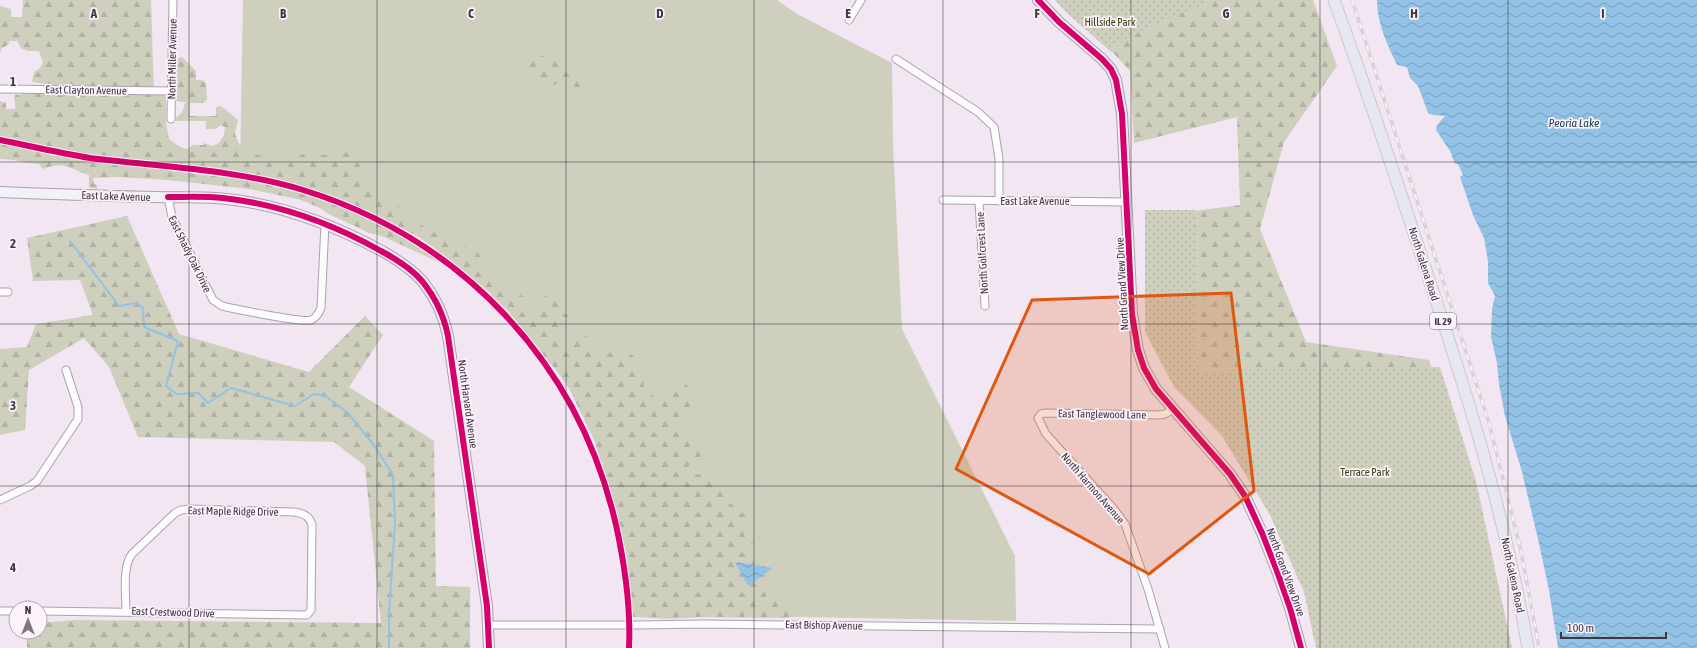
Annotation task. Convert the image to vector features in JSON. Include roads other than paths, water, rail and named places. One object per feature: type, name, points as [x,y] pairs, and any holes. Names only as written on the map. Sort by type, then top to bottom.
[{"type":"main road","name":"North Galena Road","points":[[1334,0],[1393,169],[1471,406],[1506,537],[1528,648]]},
{"type":"street","name":"North Miller Avenue","points":[[172,119],[173,0]]},
{"type":"street","points":[[849,20],[861,0]]},
{"type":"street","name":"North Grand View Drive","points":[[1038,0],[1059,22],[1102,59],[1115,77],[1122,114],[1132,314],[1137,346],[1142,363],[1151,381],[1173,409],[1233,478],[1245,496],[1277,570],[1290,608],[1301,648]]},
{"type":"street","points":[[896,59],[978,112],[994,127],[999,160],[999,201]]},
{"type":"street","name":"East Clayton Avenue","points":[[0,88],[172,91]]},
{"type":"street","name":"East Lake Avenue","points":[[0,192],[205,197],[238,200],[281,209],[325,224]]},
{"type":"street","name":"East Shady Oak Drive","points":[[168,197],[172,217],[214,300],[222,306],[294,320],[311,320],[316,317],[321,308],[325,224]]},
{"type":"street","name":"East Lake Avenue","points":[[943,200],[1127,202]]},
{"type":"street","name":"North Golfcrest Lane","points":[[979,201],[985,306]]},
{"type":"street","name":"North Harvard Avenue","points":[[325,224],[373,246],[407,267],[424,284],[433,296],[444,318],[452,356],[489,625],[489,648]]},
{"type":"street","points":[[0,500],[38,481],[76,424],[79,410],[66,370]]},
{"type":"street","name":"East Tanglewood Lane","points":[[1040,424],[1039,417],[1046,412],[1160,415],[1173,409]]},
{"type":"street","name":"North Harmon Avenue","points":[[1040,424],[1048,436],[1123,521],[1132,544],[1165,648]]},
{"type":"street","name":"East Maple Ridge Drive","points":[[126,611],[126,569],[130,556],[175,513],[181,510],[191,509],[294,512],[302,513],[308,517],[312,525],[311,611],[307,615]]},
{"type":"street","name":"East Crestwood Drive","points":[[48,611],[126,611],[307,615]]},
{"type":"street","name":"East Bishop Avenue","points":[[489,625],[704,624],[1160,629]]},
{"type":"water","name":"Peoria Lake","points":[[1377,0],[1697,0],[1697,648],[1558,648],[1549,590],[1538,539],[1522,472],[1505,416],[1499,384],[1497,363],[1491,337],[1492,309],[1495,296],[1488,283],[1488,261],[1484,238],[1473,215],[1460,177],[1463,175],[1458,164],[1455,164],[1450,151],[1436,130],[1437,125],[1445,116],[1428,113],[1418,86],[1410,78],[1407,67],[1397,65],[1386,41],[1381,25],[1377,9]]},
{"type":"water","points":[[735,562],[773,568],[748,586]]},
{"type":"waterway","points":[[70,241],[119,306],[136,303],[143,308],[144,327],[178,341],[166,386],[176,394],[198,393],[208,403],[231,388],[295,406],[314,394],[325,396],[347,412],[373,444],[393,475],[395,524],[389,613],[389,648]]},
{"type":"railway","points":[[1352,0],[1489,423],[1521,551],[1539,648]]},
{"type":"park label","name":"Hillside Park","points":[[1110,22]]},
{"type":"park label","name":"Terrace Park","points":[[1365,472]]}]
